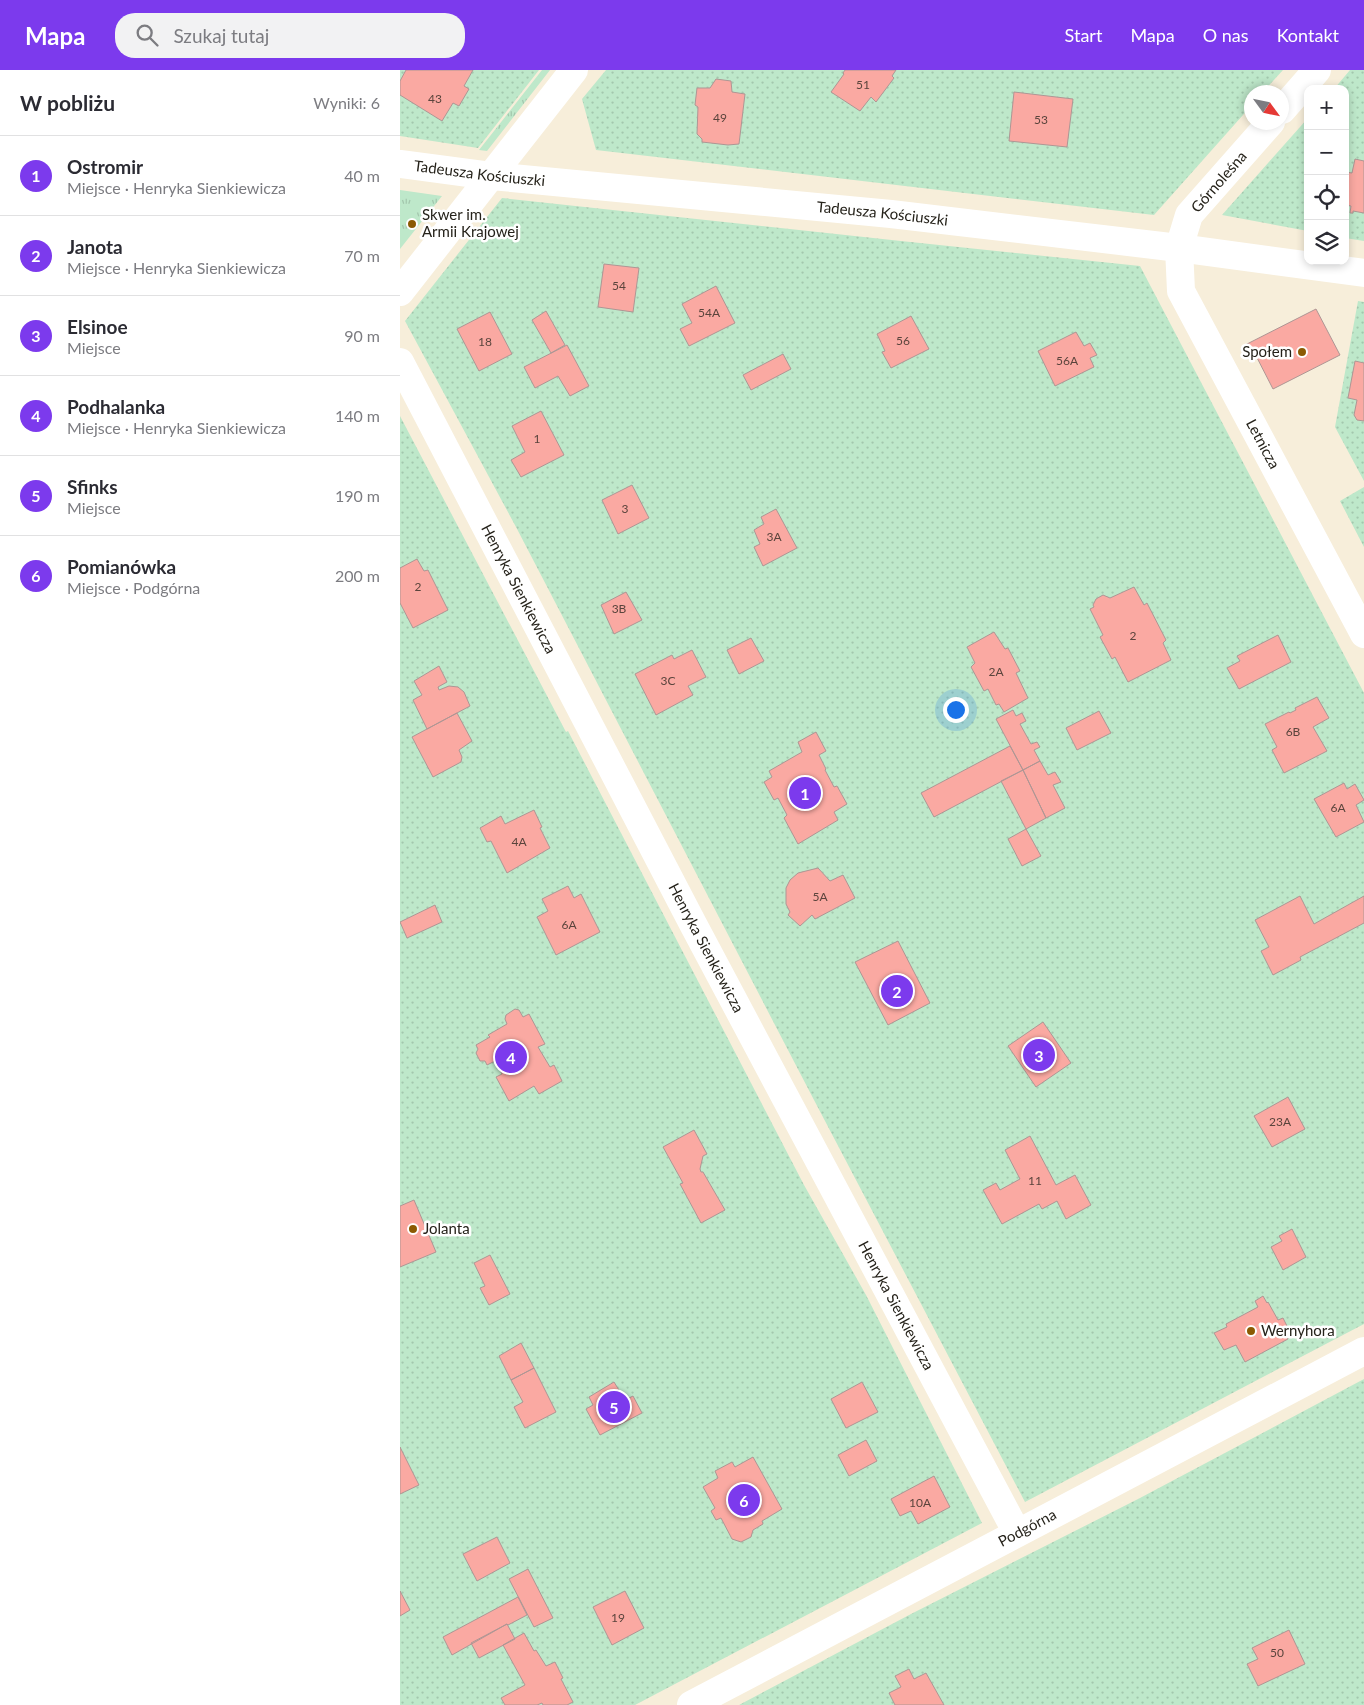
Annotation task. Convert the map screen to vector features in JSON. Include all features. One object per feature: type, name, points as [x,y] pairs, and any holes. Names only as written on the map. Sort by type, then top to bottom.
[{"type":"street","points":[[400,292],[574,70]]},
{"type":"street","points":[[1289,102],[1317,70]]},
{"type":"street","name":"Górnoleśna","points":[[1179,248],[1189,215],[1264,130]]},
{"type":"street","name":"Tadeusza Kościuszki","points":[[400,164],[491,176],[891,214],[1179,248],[1364,273]]},
{"type":"street","name":"Letnicza","points":[[1179,248],[1181,291],[1364,634]]},
{"type":"street","name":"Henryka Sienkiewicza","points":[[400,362],[693,924],[1016,1532]]},
{"type":"street","name":"Podgórna","points":[[691,1705],[1016,1532],[1364,1351]]},
{"type":"green space","points":[[400,70],[539,70],[478,148],[400,136]]},
{"type":"green space","points":[[542,70],[550,70],[487,151],[479,150]]},
{"type":"green space","points":[[606,70],[1283,70],[1269,85],[1244,85],[1244,114],[1154,215],[596,150],[582,99]]},
{"type":"green space","points":[[1350,70],[1364,70],[1364,241],[1349,239],[1349,85],[1337,85]]},
{"type":"green space","points":[[1304,123],[1304,230],[1222,215]]},
{"type":"green space","name":"Skwer im. Armii Krajowej","points":[[400,190],[442,196],[400,249]]},
{"type":"green space","points":[[502,198],[1140,266],[1364,693],[1364,1324],[1025,1502],[516,527],[405,321]]},
{"type":"green space","points":[[1358,301],[1364,302],[1364,481],[1335,427]]},
{"type":"green space","points":[[400,416],[566,732],[568,731],[804,1185],[866,1295],[982,1523],[635,1705],[400,1705]]},
{"type":"green space","points":[[1364,487],[1364,547],[1340,501]]},
{"type":"green space","points":[[1364,1379],[1364,1705],[739,1705],[911,1614],[1140,1498]]},
{"type":"building","points":[[406,70],[473,70],[464,86],[469,89],[459,106],[453,103],[442,121],[400,95],[400,81]]},
{"type":"building","points":[[845,70],[896,70],[892,76],[894,78],[876,102],[871,97],[860,111],[831,92]]},
{"type":"building","points":[[716,79],[731,81],[732,92],[745,94],[739,144],[728,145],[702,142],[702,139],[697,134],[698,107],[695,105],[697,88],[710,88]]},
{"type":"building","points":[[1014,92],[1073,99],[1067,147],[1009,141]]},
{"type":"building","points":[[1355,159],[1364,161],[1364,213],[1353,211],[1353,213],[1350,213],[1349,173],[1352,173]]},
{"type":"building","points":[[604,264],[639,268],[633,312],[598,307]]},
{"type":"building","points":[[716,286],[735,323],[689,346],[680,329],[692,323],[682,304]]},
{"type":"building","points":[[1316,309],[1340,355],[1273,389],[1251,346],[1247,348],[1245,345]]},
{"type":"building","points":[[546,311],[565,345],[551,353],[532,320]]},
{"type":"building","points":[[490,312],[512,354],[479,371],[457,329]]},
{"type":"building","points":[[911,316],[929,349],[891,368],[882,352],[885,351],[877,334]]},
{"type":"building","points":[[1076,332],[1084,346],[1090,343],[1097,355],[1090,358],[1094,367],[1055,386],[1038,351]]},
{"type":"building","points":[[567,345],[589,386],[570,396],[558,376],[535,388],[524,367]]},
{"type":"building","points":[[783,354],[791,369],[751,390],[743,375]]},
{"type":"building","points":[[1355,361],[1364,363],[1364,421],[1357,420],[1354,415],[1357,400],[1348,398]]},
{"type":"building","points":[[541,411],[564,455],[521,477],[511,460],[525,452],[512,426]]},
{"type":"building","points":[[632,485],[649,518],[618,534],[602,500]]},
{"type":"building","points":[[776,509],[797,548],[763,566],[754,547],[760,544],[754,530],[764,524],[761,517]]},
{"type":"building","points":[[417,559],[424,571],[428,570],[448,610],[413,628],[400,603],[400,568]]},
{"type":"building","points":[[1134,587],[1144,605],[1147,603],[1166,640],[1163,643],[1171,660],[1128,682],[1115,657],[1112,659],[1100,637],[1103,635],[1090,609],[1094,607],[1096,599],[1103,595],[1110,598]]},
{"type":"building","points":[[626,592],[642,620],[614,634],[601,605]]},
{"type":"building","points":[[994,632],[1005,649],[1008,648],[1020,671],[1016,673],[1028,698],[1004,712],[999,704],[996,705],[988,689],[984,691],[971,667],[975,663],[967,647]]},
{"type":"building","points":[[1278,635],[1291,662],[1239,689],[1227,668],[1240,661],[1237,656]]},
{"type":"building","points":[[751,638],[764,661],[739,674],[727,650]]},
{"type":"building","points":[[692,650],[706,677],[688,686],[693,695],[656,715],[635,674],[672,655],[674,659]]},
{"type":"building","points":[[439,666],[447,682],[438,687],[439,690],[449,686],[458,687],[464,692],[470,706],[427,729],[413,700],[422,695],[414,681]]},
{"type":"building","points":[[1317,697],[1329,718],[1313,727],[1327,751],[1284,773],[1272,750],[1277,747],[1265,724],[1296,710],[1295,708]]},
{"type":"building","points":[[1013,710],[1016,716],[1022,713],[1026,721],[1020,724],[1031,744],[1037,742],[1040,747],[1034,750],[1040,761],[1023,770],[996,719]]},
{"type":"building","points":[[1099,711],[1111,733],[1077,750],[1066,728]]},
{"type":"building","points":[[457,713],[472,741],[459,750],[462,757],[461,762],[433,777],[412,737]]},
{"type":"building","points":[[816,732],[826,751],[819,755],[825,770],[834,787],[837,786],[847,804],[834,812],[838,820],[798,844],[784,818],[787,815],[778,798],[774,800],[764,782],[772,777],[769,771],[802,752],[798,742]]},
{"type":"building","points":[[1010,746],[1023,770],[934,817],[921,793]]},
{"type":"building","points":[[1040,761],[1048,775],[1055,772],[1061,782],[1053,785],[1065,808],[1046,818],[1023,770]]},
{"type":"building","points":[[1023,770],[1046,818],[1026,829],[1001,781]]},
{"type":"building","points":[[1344,783],[1347,789],[1355,784],[1364,800],[1356,805],[1364,822],[1336,837],[1314,799]]},
{"type":"building","points":[[534,810],[550,848],[507,873],[491,841],[487,842],[480,828],[501,816],[505,824]]},
{"type":"building","points":[[1026,829],[1041,856],[1022,866],[1008,839]]},
{"type":"building","points":[[818,868],[830,881],[843,875],[855,898],[815,919],[812,915],[800,926],[788,915],[790,912],[786,904],[786,888],[790,880],[798,873]]},
{"type":"building","points":[[568,886],[574,898],[581,894],[600,932],[556,955],[537,917],[548,911],[542,899]]},
{"type":"building","points":[[1300,896],[1314,924],[1364,896],[1364,923],[1300,957],[1301,960],[1273,975],[1261,951],[1269,947],[1255,920]]},
{"type":"building","points":[[435,905],[442,922],[407,938],[400,922]]},
{"type":"building","points":[[898,941],[930,1003],[888,1025],[855,962]]},
{"type":"building","points":[[515,1009],[519,1010],[523,1017],[529,1014],[545,1044],[538,1047],[550,1067],[554,1065],[562,1081],[539,1094],[534,1086],[509,1101],[496,1077],[502,1074],[495,1061],[487,1065],[485,1061],[480,1061],[476,1053],[478,1049],[476,1045],[490,1037],[488,1035],[507,1024],[506,1015]]},
{"type":"building","points":[[1043,1022],[1071,1063],[1036,1087],[1008,1046]]},
{"type":"building","points":[[1288,1097],[1305,1129],[1272,1147],[1254,1116]]},
{"type":"building","points":[[694,1130],[707,1154],[703,1156],[701,1172],[703,1172],[725,1210],[701,1223],[680,1184],[683,1183],[663,1147]]},
{"type":"building","points":[[1030,1136],[1056,1185],[1075,1175],[1091,1205],[1066,1219],[1057,1201],[1042,1209],[1039,1204],[1002,1224],[983,1190],[996,1183],[1000,1190],[1020,1179],[1005,1150]]},
{"type":"building","name":"Jolanta","points":[[414,1200],[436,1252],[400,1267],[400,1206]]},
{"type":"building","points":[[1292,1229],[1306,1257],[1283,1270],[1271,1247],[1282,1241],[1279,1236]]},
{"type":"building","points":[[490,1255],[510,1294],[489,1305],[480,1288],[485,1286],[474,1263]]},
{"type":"building","name":"Wernyhora","points":[[1263,1296],[1278,1320],[1283,1318],[1287,1326],[1282,1329],[1288,1339],[1245,1362],[1236,1345],[1224,1350],[1214,1333],[1227,1327],[1226,1324],[1258,1307],[1255,1301]]},
{"type":"building","points":[[521,1343],[534,1368],[511,1380],[499,1356]]},
{"type":"building","points":[[534,1368],[556,1412],[525,1428],[514,1407],[523,1402],[511,1380]]},
{"type":"building","points":[[614,1382],[625,1400],[633,1396],[642,1413],[600,1435],[586,1409],[593,1405],[589,1397]]},
{"type":"building","points":[[862,1382],[878,1412],[846,1428],[831,1399]]},
{"type":"building","points":[[866,1440],[877,1461],[849,1476],[838,1455]]},
{"type":"building","points":[[400,1447],[419,1485],[400,1494]]},
{"type":"building","points":[[753,1457],[782,1509],[762,1521],[763,1524],[753,1530],[751,1537],[741,1542],[732,1539],[721,1518],[716,1520],[711,1511],[715,1508],[703,1487],[718,1478],[715,1471],[732,1462],[735,1467]]},
{"type":"building","points":[[934,1476],[950,1507],[918,1524],[911,1511],[900,1516],[891,1499]]},
{"type":"building","points":[[497,1537],[510,1563],[477,1581],[463,1554]]},
{"type":"building","points":[[528,1569],[553,1618],[534,1627],[509,1579]]},
{"type":"building","points":[[400,1591],[410,1610],[400,1616]]},
{"type":"building","points":[[625,1591],[644,1628],[612,1645],[593,1607]]},
{"type":"building","points":[[518,1597],[527,1615],[452,1655],[443,1637]]},
{"type":"building","points":[[507,1624],[515,1639],[479,1658],[471,1643]]},
{"type":"building","points":[[1289,1630],[1305,1664],[1258,1686],[1247,1664],[1258,1659],[1252,1648]]},
{"type":"building","points":[[524,1633],[534,1651],[536,1650],[546,1666],[555,1662],[563,1678],[561,1679],[573,1702],[567,1705],[543,1705],[542,1703],[537,1705],[505,1705],[501,1698],[525,1685],[503,1645]]},
{"type":"building","points":[[909,1669],[914,1679],[926,1673],[944,1705],[895,1705],[889,1693],[901,1687],[895,1676]]},
{"type":"place","name":"Skwer im. Armii Krajowej","points":[[412,224]]},
{"type":"place","name":"Społem","points":[[1302,352]]},
{"type":"place","name":"Ostromir","points":[[805,793]]},
{"type":"place","name":"Janota","points":[[897,991]]},
{"type":"place","name":"Elsinoe","points":[[1039,1055]]},
{"type":"place","name":"Podhalanka","points":[[511,1057]]},
{"type":"place","name":"Jolanta","points":[[413,1229]]},
{"type":"place","name":"Wernyhora","points":[[1251,1331]]},
{"type":"place","name":"Sfinks","points":[[614,1407]]},
{"type":"place","name":"Pomianówka","points":[[744,1500]]}]
